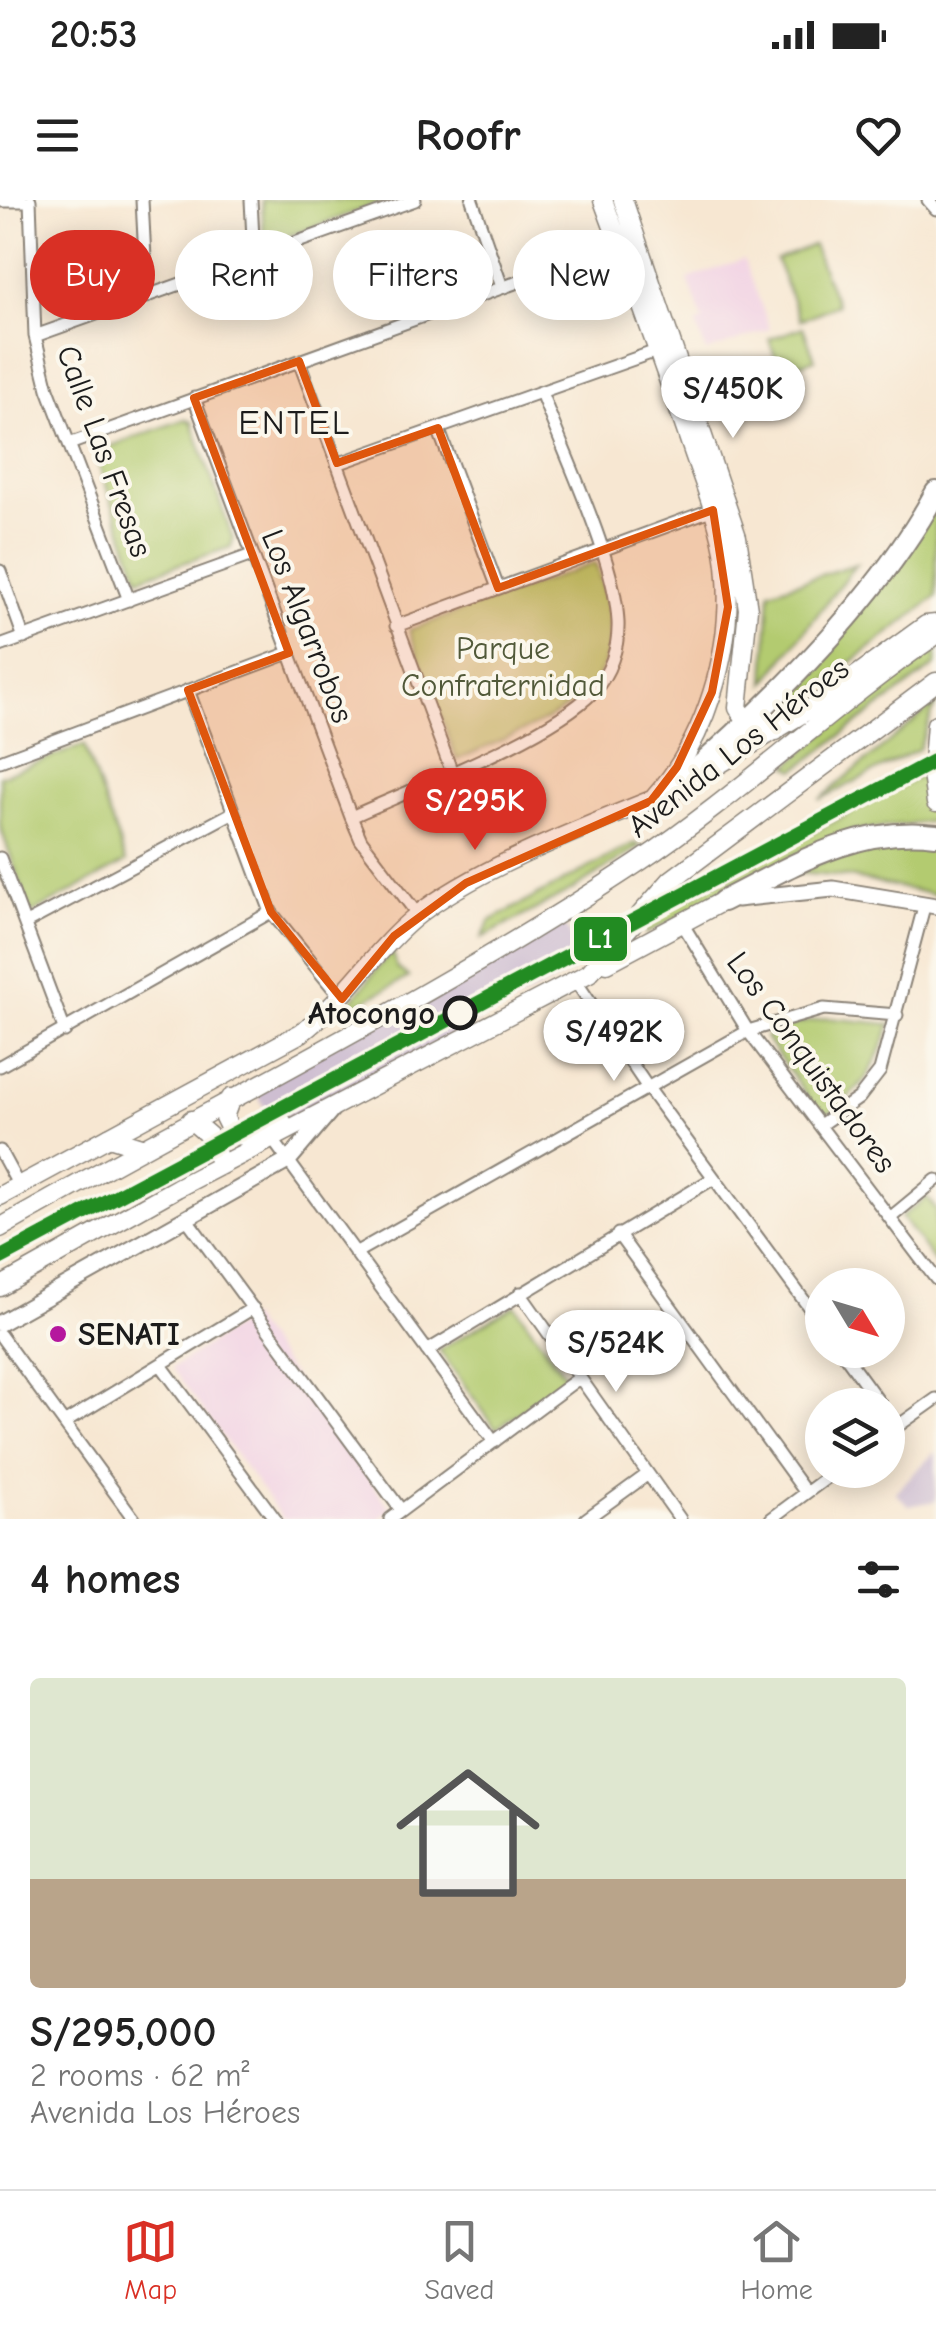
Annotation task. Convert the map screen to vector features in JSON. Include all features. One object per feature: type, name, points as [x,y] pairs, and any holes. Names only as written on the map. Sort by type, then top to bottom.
[{"type":"highway","points":[[660,797],[750,724],[882,570],[936,492]]},
{"type":"highway","points":[[723,901],[848,841],[929,834]]},
{"type":"main road","points":[[603,200],[622,230]]},
{"type":"main road","points":[[623,200],[627,230]]},
{"type":"main road","points":[[645,286],[748,594],[736,695],[750,724],[776,731]]},
{"type":"main road","points":[[660,797],[712,692],[726,632],[727,574],[721,507]]},
{"type":"main road","name":"Avenida Los Héroes","points":[[0,1196],[301,1033],[342,999],[394,936],[418,914],[466,884],[660,797],[776,731],[926,625],[936,624]]},
{"type":"main road","name":"Avenida Los Héroes","points":[[0,1228],[433,987],[636,864],[712,811],[936,635]]},
{"type":"main road","name":"Avenida Los Héroes","points":[[0,1287],[219,1166],[582,976],[671,880],[936,682]]},
{"type":"main road","points":[[936,724],[932,774],[936,804]]},
{"type":"main road","points":[[582,976],[723,901]]},
{"type":"main road","points":[[231,1098],[225,1123],[238,1137],[283,1123],[310,1120]]},
{"type":"main road","points":[[191,1120],[214,1140],[219,1166]]},
{"type":"main road","points":[[109,1137],[140,1147]]},
{"type":"street","points":[[0,201],[30,200]]},
{"type":"street","name":"Calle Las Fresas","points":[[30,200],[36,336],[48,389],[72,443],[129,600]]},
{"type":"street","points":[[142,200],[144,230]]},
{"type":"street","points":[[252,200],[253,230]]},
{"type":"street","points":[[313,237],[415,200]]},
{"type":"street","points":[[472,200],[502,287]]},
{"type":"street","points":[[928,200],[936,209]]},
{"type":"street","points":[[72,443],[513,283]]},
{"type":"street","points":[[36,336],[82,320]]},
{"type":"street","points":[[337,464],[667,347]]},
{"type":"street","points":[[299,361],[451,770]]},
{"type":"street","points":[[351,817],[546,726],[597,688],[614,655],[618,622],[600,550],[541,392]]},
{"type":"street","name":"Los Algarrobos","points":[[194,398],[351,817],[361,840],[418,914]]},
{"type":"street","points":[[438,428],[498,588]]},
{"type":"street","points":[[396,626],[721,507]]},
{"type":"street","points":[[0,646],[252,556]]},
{"type":"street","points":[[0,571],[24,638]]},
{"type":"street","points":[[0,761],[289,652]]},
{"type":"street","points":[[188,690],[271,912],[342,999]]},
{"type":"street","points":[[26,923],[232,814]]},
{"type":"street","points":[[0,858],[65,1032]]},
{"type":"street","points":[[723,901],[833,889],[931,905],[880,1071],[870,1088],[820,1125]]},
{"type":"street","points":[[0,1066],[271,912]]},
{"type":"street","name":"Los Conquistadores","points":[[682,923],[748,1031],[936,1280]]},
{"type":"street","points":[[582,976],[648,1088],[805,1302]]},
{"type":"street","points":[[355,1253],[748,1031],[793,1015],[835,1008],[897,1015]]},
{"type":"street","name":"Avenida Los Héroes","points":[[0,1322],[288,1161],[334,1108]]},
{"type":"street","points":[[273,1140],[494,1442]]},
{"type":"street","points":[[0,1152],[19,1186]]},
{"type":"street","points":[[427,1350],[714,1178]]},
{"type":"street","points":[[890,1218],[932,1184],[936,1200]]},
{"type":"street","points":[[186,1218],[401,1510]]},
{"type":"street","points":[[618,1234],[806,1493]]},
{"type":"street","points":[[520,1293],[680,1519]]},
{"type":"street","points":[[64,1422],[253,1308]]},
{"type":"street","points":[[0,1335],[134,1519]]},
{"type":"street","points":[[161,1365],[274,1519]]},
{"type":"street","points":[[390,1519],[579,1378]]},
{"type":"street","points":[[905,1421],[936,1399]]},
{"type":"street","points":[[586,1519],[648,1474]]},
{"type":"street","points":[[771,1519],[813,1488]]},
{"type":"highlighted area","points":[[299,361],[337,463],[438,428],[498,588],[713,510],[728,607],[712,692],[677,767],[651,801],[466,883],[394,936],[342,999],[271,912],[188,690],[289,653],[194,398]]},
{"type":"shaded area","points":[[744,259],[770,329],[706,352],[696,324],[703,321],[688,279]]},
{"type":"shaded area","points":[[563,922],[586,964],[301,1115],[270,1118],[258,1095],[279,1074]]},
{"type":"shaded area","points":[[250,1318],[391,1509],[378,1519],[283,1519],[172,1368]]},
{"type":"shaded area","points":[[936,1451],[936,1501],[909,1506],[895,1492],[905,1488],[905,1482]]},
{"type":"green space","points":[[262,200],[388,200],[305,230],[263,230]]},
{"type":"green space","points":[[813,245],[837,305],[800,320],[776,260]]},
{"type":"green space","points":[[803,327],[815,359],[780,371],[769,339]]},
{"type":"green space","points":[[185,419],[192,422],[233,539],[231,547],[139,578],[96,457],[100,450]]},
{"type":"green space","points":[[936,506],[936,597],[797,704],[788,694]]},
{"type":"green space","name":"Parque Confraternidad","points":[[595,563],[608,608],[609,644],[600,672],[583,694],[558,713],[457,760],[409,630]]},
{"type":"green space","points":[[856,564],[765,683],[770,591]]},
{"type":"green space","points":[[936,646],[936,665],[795,770],[788,766],[874,689]]},
{"type":"green space","points":[[936,703],[919,749],[819,800]]},
{"type":"green space","points":[[84,745],[126,862],[31,914],[0,826],[0,776]]},
{"type":"green space","points":[[926,773],[936,821],[851,831],[808,848],[646,934],[646,920]]},
{"type":"green space","points":[[875,838],[936,842],[936,895],[849,877],[796,873]]},
{"type":"green space","points":[[635,843],[641,846],[574,889],[482,938],[490,921]]},
{"type":"green space","points":[[392,950],[397,968],[409,977],[344,1011]]},
{"type":"green space","points":[[828,1018],[891,1024],[866,1078],[848,1098],[822,1117],[765,1037],[795,1024]]},
{"type":"green space","points":[[927,1197],[936,1210],[936,1264],[901,1217]]},
{"type":"green space","points":[[515,1305],[567,1378],[496,1429],[439,1350]]},
{"type":"transit line","name":"L1","points":[[0,1258],[936,760]]},
{"type":"place","name":"Atocongo","points":[[460,1013]]},
{"type":"place","name":"SENATI","points":[[58,1334]]},
{"type":"district","name":"ENTEL","points":[[295,422]]}]
